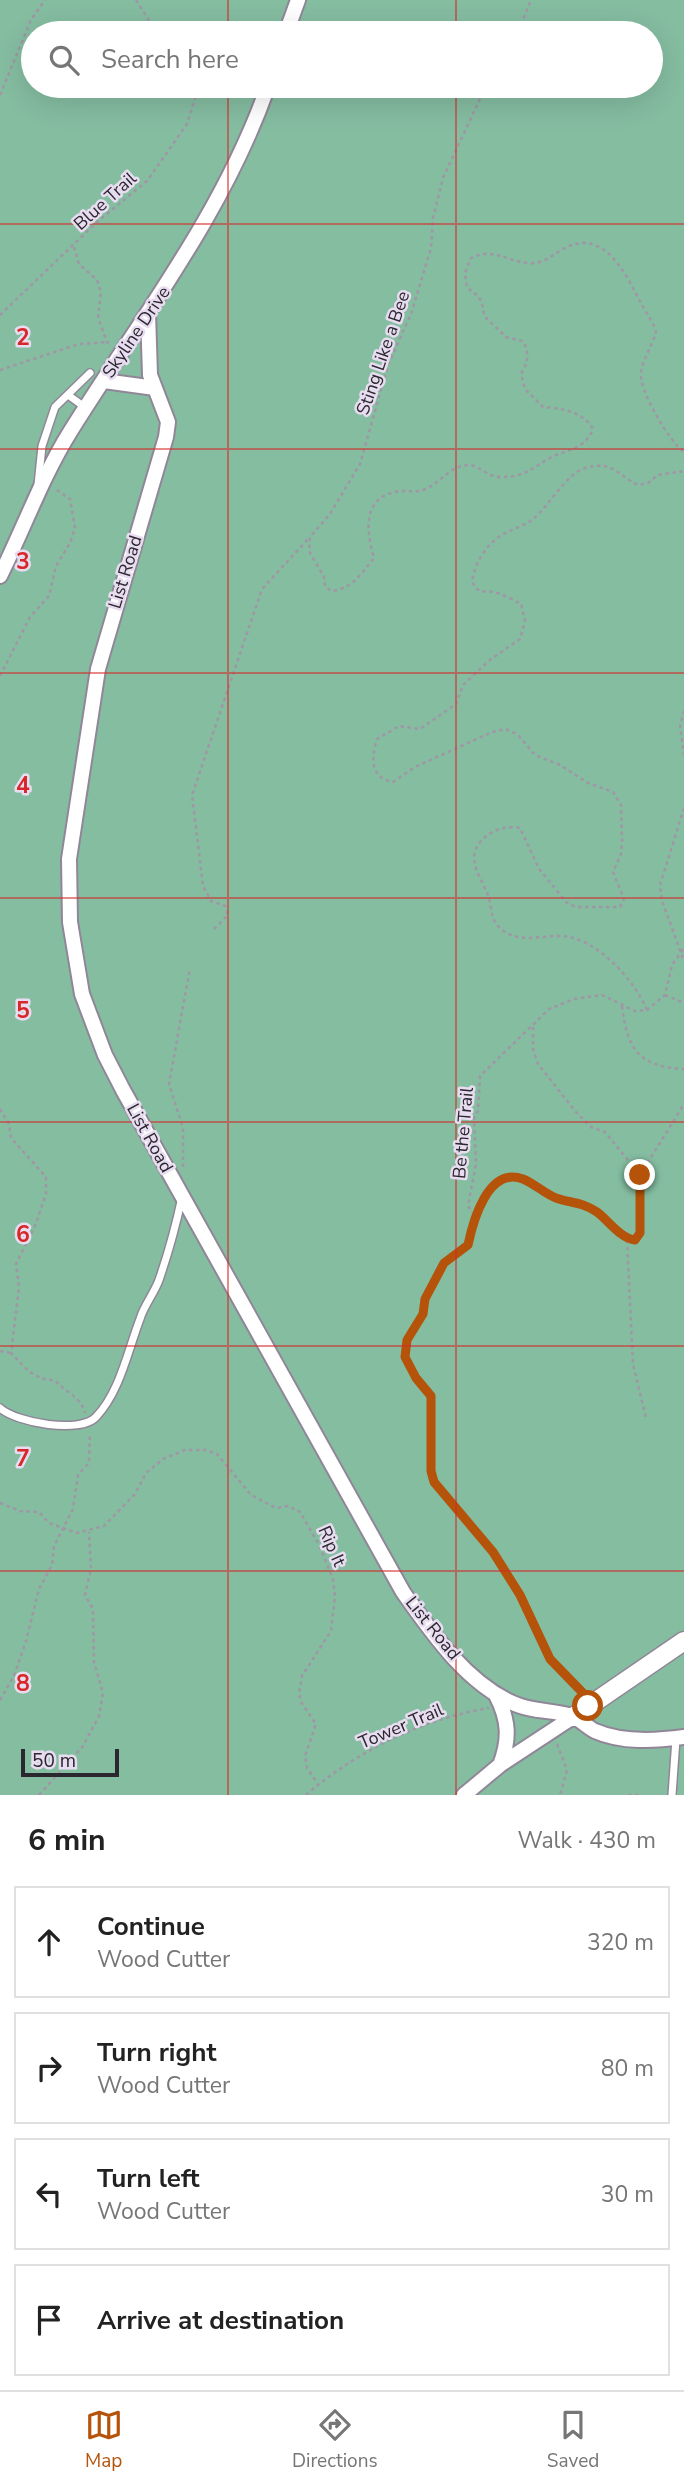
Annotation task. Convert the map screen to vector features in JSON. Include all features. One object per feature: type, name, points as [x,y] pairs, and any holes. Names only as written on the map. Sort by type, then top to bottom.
[{"type":"street","points":[[290,21],[298,0]]},
{"type":"street","name":"Skyline Drive","points":[[0,576],[44,481],[86,408],[224,190],[263,98]]},
{"type":"street","name":"List Road","points":[[148,313],[150,375],[168,422],[166,437],[98,669],[74,814],[68,890],[73,950],[92,1024],[123,1090],[403,1592],[448,1650],[500,1701],[517,1706],[581,1712],[591,1730],[610,1737],[657,1740],[680,1737]]},
{"type":"street","points":[[104,381],[155,388]]},
{"type":"street","points":[[464,1795],[500,1765],[684,1641]]},
{"type":"street","points":[[500,1701],[508,1737],[500,1765]]},
{"type":"lane","points":[[36,499],[42,446],[55,407],[90,373]]},
{"type":"lane","points":[[68,395],[86,408]]},
{"type":"lane","points":[[0,1408],[15,1417],[65,1427],[88,1423],[107,1402],[141,1315],[158,1281],[182,1197]]},
{"type":"lane","points":[[672,1795],[680,1737]]},
{"type":"path","points":[[32,21],[44,0]]},
{"type":"path","points":[[136,0],[149,21]]},
{"type":"path","points":[[522,21],[531,0]]},
{"type":"path","points":[[0,95],[21,46]]},
{"type":"path","name":"Blue Trail","points":[[0,315],[97,222],[147,181],[187,124],[195,98]]},
{"type":"path","name":"Sting Like a Bee","points":[[214,929],[228,915],[225,906],[211,901],[203,886],[192,795],[262,589],[330,514],[360,464],[388,365],[411,314],[431,248],[433,218],[443,178],[480,98]]},
{"type":"path","points":[[310,537],[309,551],[324,577],[325,586],[331,590],[342,590],[353,584],[374,558],[367,534],[368,514],[382,497],[397,491],[412,494],[428,488],[452,470],[465,465],[474,466],[484,474],[500,478],[520,475],[538,468],[555,456],[574,452],[591,436],[593,429],[588,420],[564,408],[543,407],[525,389],[521,374],[527,362],[527,348],[522,341],[506,337],[484,316],[484,304],[478,293],[467,288],[465,273],[471,258],[480,254],[494,252],[530,263],[550,258],[568,246],[583,243],[615,257],[651,316],[656,331],[640,374],[642,385],[665,430],[684,452]]},
{"type":"path","points":[[73,246],[79,264],[97,280],[101,293],[98,318],[107,342],[123,353]]},
{"type":"path","points":[[0,370],[79,344],[107,342]]},
{"type":"path","points":[[684,471],[668,472],[638,485],[615,467],[584,468],[569,477],[561,491],[531,521],[496,538],[481,556],[472,581],[476,590],[483,594],[493,592],[521,604],[525,621],[520,639],[491,659],[463,685],[456,704],[419,729],[399,726],[377,739],[373,750],[376,774],[382,780],[393,782],[415,767],[492,732],[506,729],[519,735],[535,755],[560,765],[588,783],[612,792],[621,805],[621,854],[612,872],[624,899],[620,907],[577,907],[568,904],[539,869],[520,828],[510,826],[481,841],[474,853],[475,867],[488,897],[489,912],[495,924],[508,933],[526,938],[562,936],[593,944],[639,991],[647,1010],[665,995],[672,965],[684,947]]},
{"type":"path","points":[[0,676],[30,618],[49,596],[56,566],[70,544],[75,528],[70,499],[44,481]]},
{"type":"path","points":[[684,711],[680,726],[684,755]]},
{"type":"path","points":[[684,808],[660,885],[662,901],[684,961]]},
{"type":"path","points":[[183,1169],[183,1128],[169,1084],[190,968]]},
{"type":"path","name":"Be the Trail","points":[[474,1215],[468,1206],[476,1164],[474,1116],[478,1111],[481,1076],[489,1065],[549,1010],[574,999],[587,1000],[602,995],[635,1011],[647,1010]]},
{"type":"path","points":[[665,995],[684,1003]]},
{"type":"path","points":[[622,1006],[626,1037],[636,1053],[656,1065],[684,1069]]},
{"type":"path","points":[[533,1027],[533,1049],[538,1064],[575,1111],[591,1127],[604,1132],[640,1175]]},
{"type":"path","points":[[581,1712],[583,1693],[550,1659],[520,1595],[493,1552],[442,1493],[431,1471],[431,1396],[416,1378],[405,1357],[407,1340],[423,1314],[425,1299],[444,1263],[468,1245],[474,1215],[488,1193],[502,1180],[513,1177],[526,1180],[556,1198],[575,1200],[595,1211],[627,1240],[635,1240],[640,1233],[640,1175],[684,1104]]},
{"type":"path","points":[[0,1110],[9,1124],[11,1138],[46,1177],[46,1195],[35,1226],[16,1264],[19,1287],[11,1353]]},
{"type":"path","points":[[627,1240],[633,1364],[646,1418]]},
{"type":"path","points":[[0,1351],[11,1353],[30,1374],[42,1380],[55,1380],[82,1404],[88,1423],[89,1463],[78,1475],[73,1509],[54,1546],[52,1565],[39,1589],[26,1641],[14,1675],[0,1700]]},
{"type":"path","name":"Rip It","points":[[89,1532],[104,1526],[135,1494],[146,1473],[163,1459],[186,1450],[206,1450],[217,1454],[251,1495],[276,1508],[288,1506],[300,1512],[319,1545],[333,1579],[335,1596],[331,1631],[302,1676],[299,1693],[301,1702],[316,1724],[305,1756],[307,1768],[318,1784]]},
{"type":"path","points":[[0,1503],[20,1511],[39,1512],[49,1523],[66,1526],[77,1532],[89,1532],[91,1569],[85,1595],[93,1609],[94,1662],[103,1693],[99,1716],[83,1746],[39,1795]]},
{"type":"path","name":"Tower Trail","points":[[306,1795],[370,1748],[500,1701]]},
{"type":"path","points":[[550,1732],[561,1751],[567,1770],[560,1795]]},
{"type":"path","points":[[628,1795],[639,1795]]},
{"type":"green space","points":[[0,0],[684,0],[684,1795],[0,1795]]},
{"type":"route","points":[[588,1706],[583,1693],[565,1678],[550,1659],[520,1595],[493,1552],[457,1513],[434,1482],[431,1471],[431,1396],[416,1378],[415,1370],[405,1357],[407,1340],[423,1314],[425,1299],[444,1263],[468,1245],[474,1215],[488,1193],[502,1180],[513,1177],[526,1180],[556,1198],[575,1200],[595,1211],[627,1240],[635,1240],[640,1233],[640,1175]]}]
